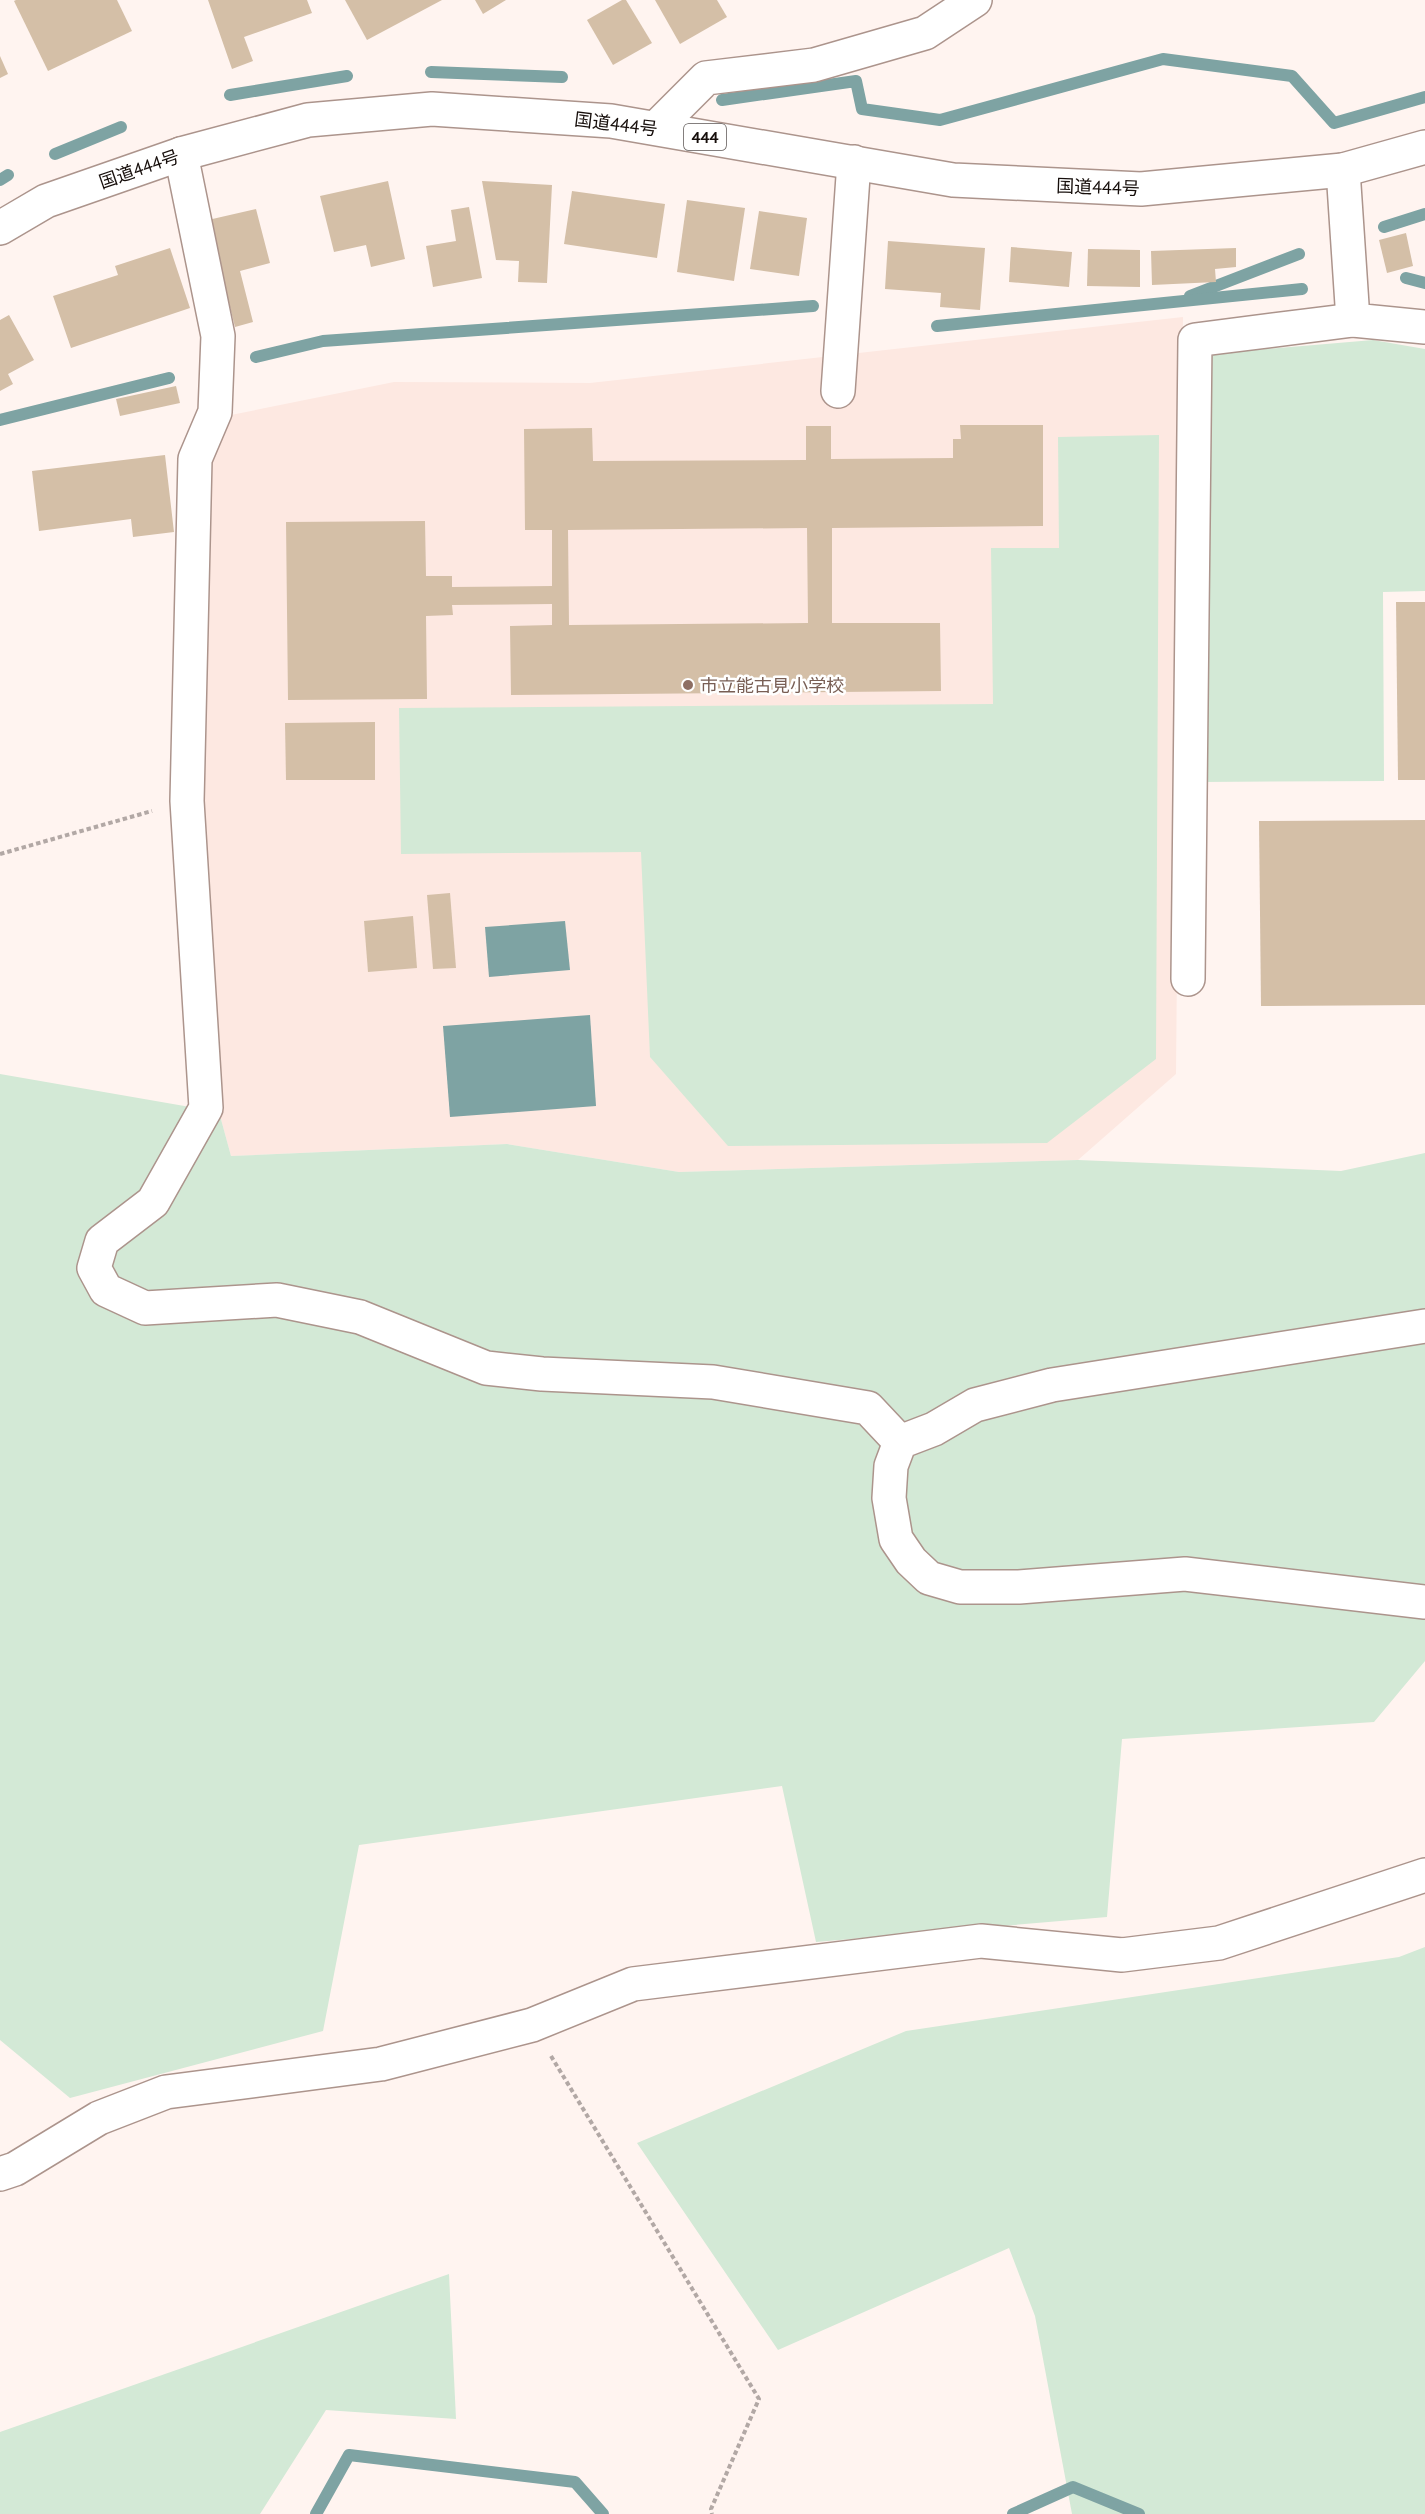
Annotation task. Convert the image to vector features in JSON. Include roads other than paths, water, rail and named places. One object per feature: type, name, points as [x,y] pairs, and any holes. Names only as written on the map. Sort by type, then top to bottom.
[{"type":"main road","points":[[656,128],[706,78],[814,65],[902,40],[925,33],[975,0]]},
{"type":"main road","name":"国道444号","points":[[0,228],[46,201],[181,154],[308,120],[432,109],[611,121],[953,180],[1141,189],[1343,170],[1425,147]]},
{"type":"main road","points":[[181,154],[218,336],[215,412],[195,459],[187,801],[206,1108],[153,1202],[102,1241],[93,1268],[106,1290],[145,1308],[277,1300],[360,1317],[486,1368],[542,1374],[712,1382],[868,1408],[900,1442]]},
{"type":"main road","points":[[838,391],[854,162]]},
{"type":"main road","points":[[1343,170],[1353,320]]},
{"type":"main road","points":[[1188,979],[1195,340],[1353,320],[1425,327]]},
{"type":"main road","points":[[900,1442],[934,1430],[975,1405],[1052,1385],[1425,1326]]},
{"type":"main road","points":[[900,1442],[891,1466],[889,1498],[896,1539],[911,1561],[929,1578],[960,1587],[1019,1587],[1185,1574],[1425,1602]]},
{"type":"main road","points":[[0,2174],[15,2169],[99,2118],[166,2092],[381,2064],[532,2025],[633,1984],[981,1941],[1122,1955],[1219,1943],[1425,1875]]},
{"type":"water","points":[[565,921],[570,970],[489,977],[485,927]]},
{"type":"water","points":[[590,1015],[596,1106],[450,1117],[443,1026]]},
{"type":"waterway","points":[[722,100],[856,81],[862,109],[940,120],[1163,59],[1292,76],[1334,123],[1425,97]]},
{"type":"waterway","points":[[431,72],[562,77]]},
{"type":"waterway","points":[[230,95],[347,76]]},
{"type":"waterway","points":[[55,154],[121,127]]},
{"type":"waterway","points":[[0,180],[8,175]]},
{"type":"waterway","points":[[1384,227],[1425,214]]},
{"type":"waterway","points":[[1190,296],[1299,254]]},
{"type":"waterway","points":[[1406,278],[1425,283]]},
{"type":"waterway","points":[[937,326],[1302,289]]},
{"type":"waterway","points":[[256,357],[323,341],[813,306]]},
{"type":"waterway","points":[[0,420],[169,378]]},
{"type":"waterway","points":[[316,2514],[349,2455],[575,2482],[603,2514]]},
{"type":"waterway","points":[[1013,2514],[1073,2487],[1139,2514]]},
{"type":"place","name":"市立能古見小学校","points":[[688,685]]}]
